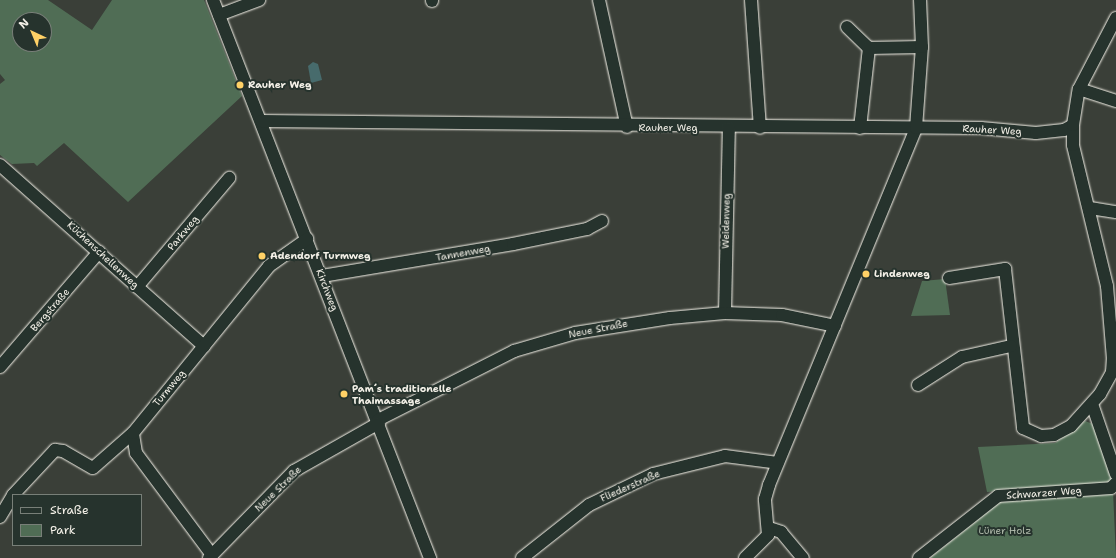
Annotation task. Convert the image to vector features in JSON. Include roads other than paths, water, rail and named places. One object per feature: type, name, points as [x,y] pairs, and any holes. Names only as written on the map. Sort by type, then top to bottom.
[{"type":"street","name":"Kirchweg","points":[[214,0],[430,558]]},
{"type":"street","points":[[219,14],[259,0]]},
{"type":"street","points":[[599,0],[627,127]]},
{"type":"street","points":[[751,0],[760,128]]},
{"type":"street","points":[[745,558],[764,542],[769,528],[765,499],[778,463],[916,128],[922,47],[920,0]]},
{"type":"street","points":[[950,278],[1005,269],[1011,346],[1023,428],[1031,435],[1054,435],[1071,426],[1092,404],[1106,384],[1113,359],[1107,286],[1090,208],[1074,145],[1073,125],[1079,89],[1116,18]]},
{"type":"street","points":[[847,27],[870,48],[922,47]]},
{"type":"street","points":[[860,128],[870,48]]},
{"type":"street","points":[[1079,89],[1116,101]]},
{"type":"street","name":"Rauher Weg","points":[[261,121],[627,127],[916,128],[1036,133],[1064,130],[1073,125]]},
{"type":"street","name":"Weidenweg","points":[[725,313],[729,128]]},
{"type":"street","name":"Küchenschellenweg","points":[[0,165],[204,346]]},
{"type":"street","name":"Parkweg","points":[[138,287],[229,178]]},
{"type":"street","points":[[1090,208],[1116,212]]},
{"type":"street","name":"Tannenweg","points":[[322,276],[513,244],[587,229],[602,220]]},
{"type":"street","name":"Turmweg","points":[[14,494],[55,450],[63,451],[93,468],[133,433],[269,266],[307,239]]},
{"type":"street","name":"Bergstraße","points":[[0,367],[99,252]]},
{"type":"street","name":"Neue Straße","points":[[211,556],[294,471],[378,421],[486,364],[538,343],[624,324],[725,313],[782,315],[835,326]]},
{"type":"street","points":[[918,385],[962,357],[1011,346]]},
{"type":"street","points":[[1092,404],[1116,474]]},
{"type":"street","points":[[133,433],[136,453],[211,556]]},
{"type":"street","name":"Fliederstraße","points":[[522,558],[589,505],[653,474],[725,456],[778,463]]},
{"type":"street","name":"Schwarzer Weg","points":[[919,558],[998,496],[1111,488],[1116,483]]},
{"type":"street","points":[[1,510],[12,496]]},
{"type":"street","points":[[769,528],[781,532],[803,558]]},
{"type":"water","points":[[313,62],[318,64],[322,80],[311,83],[308,66]]},
{"type":"place","name":"Rauher Weg","points":[[240,85]]},
{"type":"place","name":"Adendorf Turmweg","points":[[262,256]]},
{"type":"place","name":"Lindenweg","points":[[866,274]]},
{"type":"place","name":"Pam´s traditionelle Thaimassage","points":[[344,394]]},
{"type":"park label","name":"Lüner Holz","points":[[1005,531]]}]
